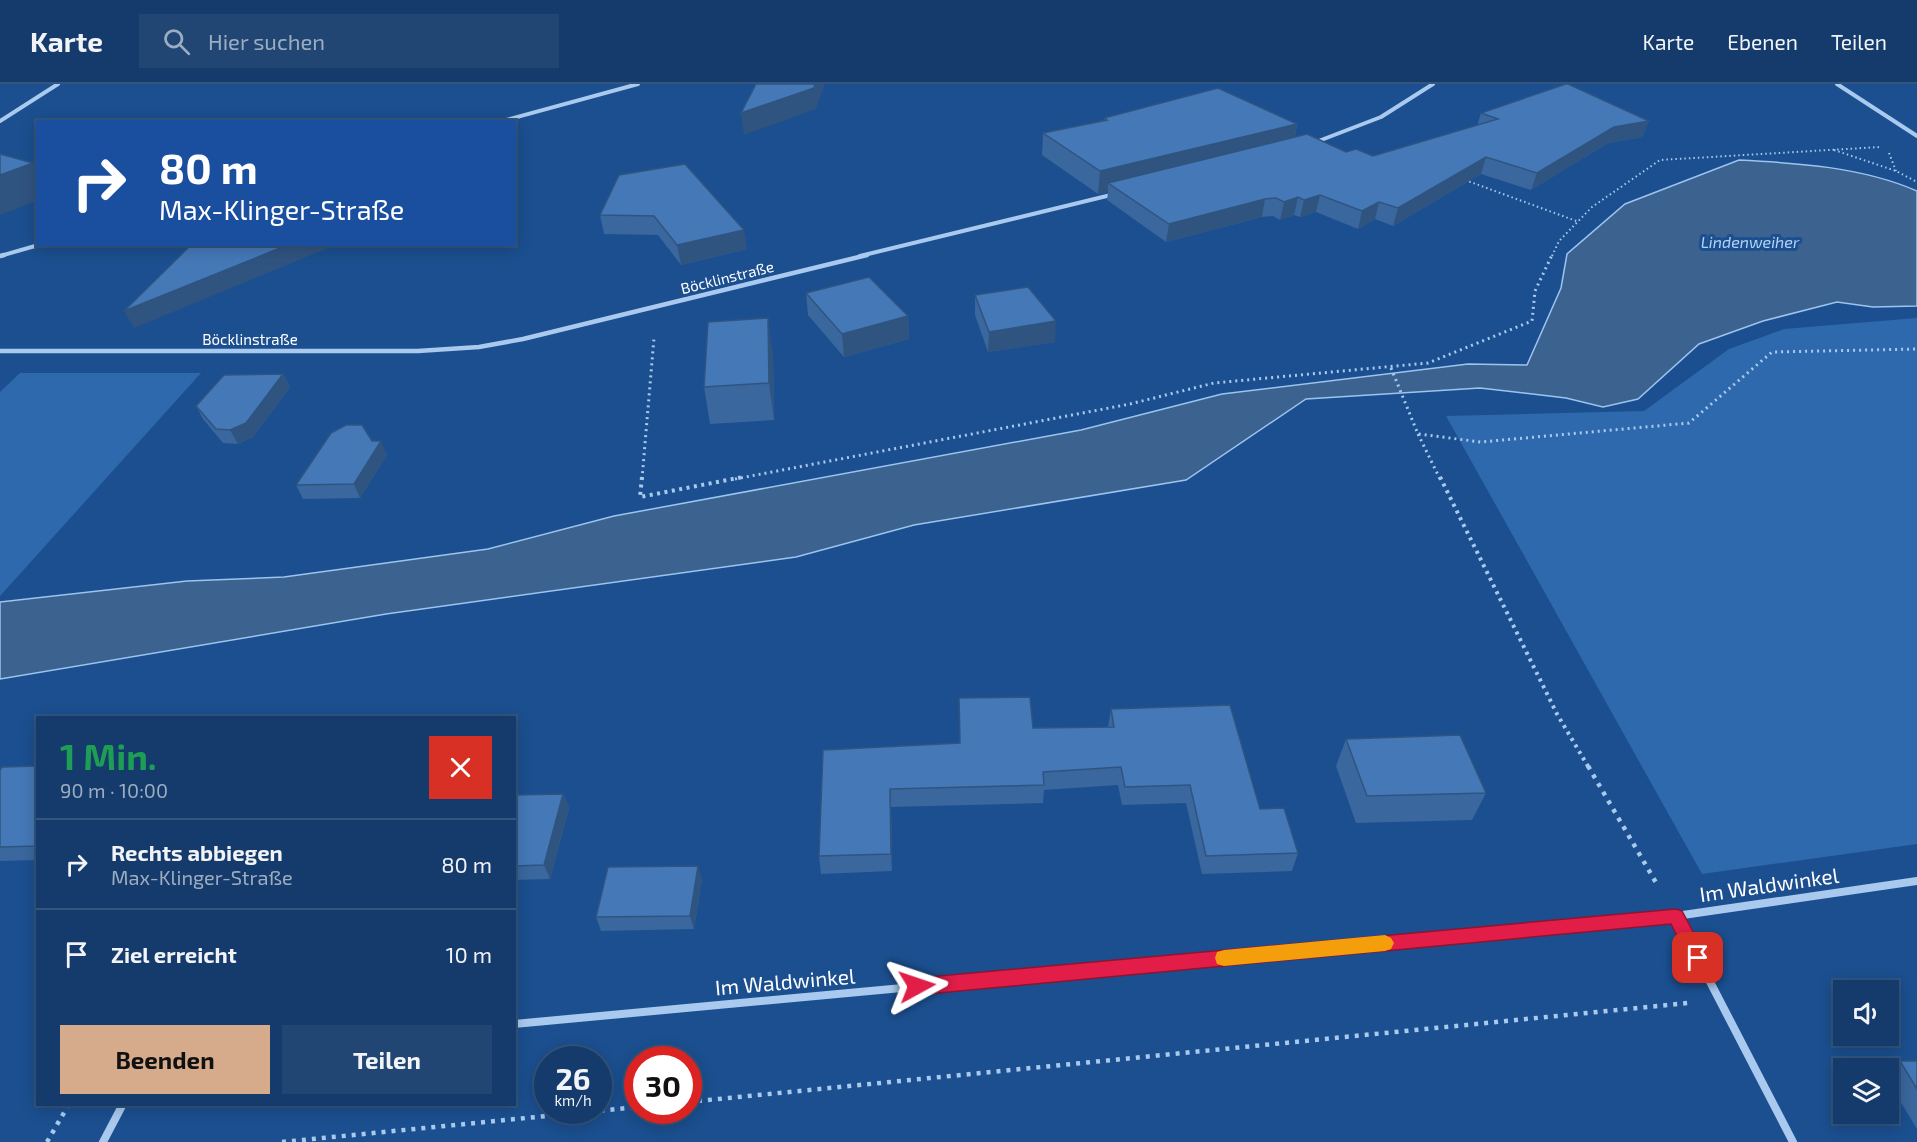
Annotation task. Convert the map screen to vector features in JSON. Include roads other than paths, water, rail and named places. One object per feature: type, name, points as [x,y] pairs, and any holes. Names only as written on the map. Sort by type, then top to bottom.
[{"type":"street","points":[[0,121],[58,84]]},
{"type":"street","points":[[506,120],[638,84]]},
{"type":"street","points":[[1313,144],[1381,117],[1433,84]]},
{"type":"street","points":[[1837,84],[1917,136]]},
{"type":"street","name":"Böcklinstraße","points":[[0,351],[428,350],[512,341],[1121,193]]},
{"type":"street","points":[[0,256],[36,246]]},
{"type":"street","name":"Im Waldwinkel","points":[[516,1024],[1676,916],[1917,881]]},
{"type":"street","points":[[1676,916],[1793,1142]]},
{"type":"street","points":[[103,1142],[122,1106]]},
{"type":"water","name":"Lindenweiher","points":[[1739,160],[1852,171],[1917,191],[1917,306],[1873,307],[1837,302],[1763,321],[1699,344],[1638,399],[1603,407],[1566,398],[1480,388],[1306,399],[1186,480],[914,525],[796,557],[386,614],[0,679],[0,602],[187,581],[284,577],[488,549],[614,516],[1081,430],[1222,394],[1468,364],[1527,365],[1561,288],[1567,254],[1625,204]]}]
